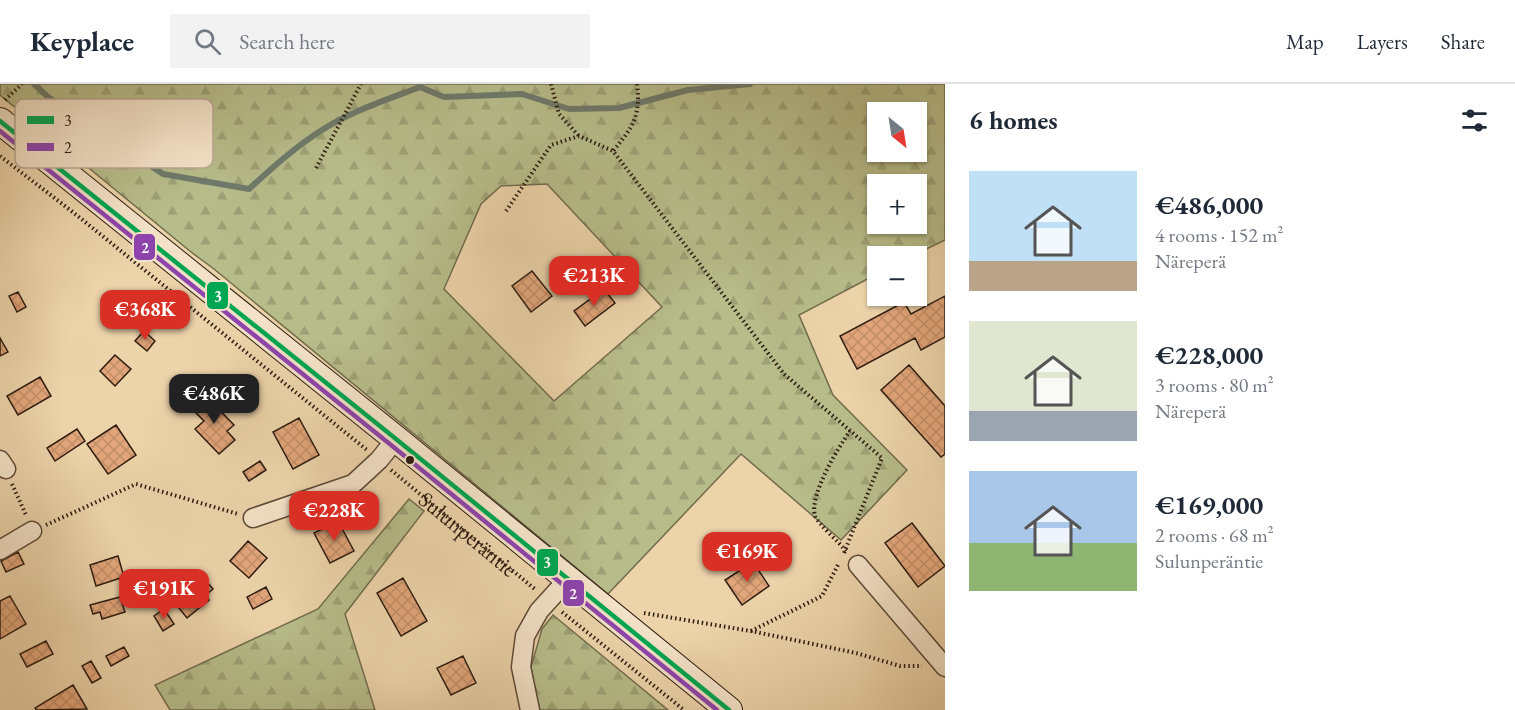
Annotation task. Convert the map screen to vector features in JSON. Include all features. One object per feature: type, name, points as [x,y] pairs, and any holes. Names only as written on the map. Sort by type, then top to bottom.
[{"type":"street","name":"Sulunperäntie","points":[[0,121],[15,133]]},
{"type":"street","name":"Sulunperäntie","points":[[59,168],[729,710]]},
{"type":"street","points":[[254,518],[353,484],[379,460],[396,439]]},
{"type":"street","points":[[0,550],[33,531]]},
{"type":"street","points":[[858,565],[945,667]]},
{"type":"street","points":[[530,710],[521,667],[525,636],[539,611],[568,579]]},
{"type":"path","points":[[0,106],[22,84]]},
{"type":"path","points":[[316,168],[361,84]]},
{"type":"path","points":[[551,84],[560,114],[579,136],[613,151],[784,374],[882,458],[846,550],[822,596],[752,631]]},
{"type":"path","points":[[613,151],[631,130],[639,103],[637,84]]},
{"type":"path","points":[[506,211],[551,145],[579,136]]},
{"type":"path","name":"Sulunperäntie","points":[[0,156],[15,168]]},
{"type":"path","name":"Sulunperäntie","points":[[16,168],[379,460],[684,710]]},
{"type":"path","points":[[846,550],[815,518],[814,507],[834,456],[850,431]]},
{"type":"path","points":[[3,465],[33,531],[136,484],[254,518]]},
{"type":"path","points":[[620,621],[634,611],[752,631],[856,653],[900,666],[945,667]]},
{"type":"green space","points":[[0,84],[945,84],[945,240],[927,249],[927,246],[867,246],[867,279],[799,315],[833,395],[907,470],[841,540],[741,454],[608,594],[89,168],[213,168],[213,99],[15,99],[15,107],[0,95]],"holes":[[[547,184],[662,307],[554,401],[444,289],[481,204],[501,186]]]},
{"type":"green space","points":[[409,499],[424,511],[345,614],[375,710],[170,710],[155,685],[318,609]]},
{"type":"green space","points":[[553,615],[668,710],[539,710],[531,667],[542,629]]},
{"type":"building","points":[[532,271],[552,296],[531,312],[512,286]]},
{"type":"building","points":[[604,289],[615,303],[585,326],[574,311]]},
{"type":"building","points":[[18,292],[26,307],[17,312],[9,296]]},
{"type":"building","points":[[945,296],[945,337],[921,350],[915,338],[857,369],[840,336],[896,306],[906,306],[911,314]]},
{"type":"building","points":[[144,331],[155,341],[147,351],[135,341]]},
{"type":"building","points":[[0,338],[8,352],[0,356]]},
{"type":"building","points":[[115,355],[131,369],[115,386],[100,371]]},
{"type":"building","points":[[909,365],[945,406],[945,454],[941,457],[881,390]]},
{"type":"building","points":[[40,377],[51,396],[18,415],[7,396]]},
{"type":"building","points":[[206,396],[234,425],[227,431],[235,440],[219,454],[195,429],[204,421],[192,409]]},
{"type":"building","points":[[299,418],[319,455],[293,469],[273,432]]},
{"type":"building","points":[[116,425],[136,455],[108,474],[87,444]]},
{"type":"building","points":[[77,429],[85,441],[55,461],[47,448]]},
{"type":"building","points":[[260,461],[266,470],[249,481],[243,472]]},
{"type":"building","points":[[338,521],[354,551],[330,563],[314,533]]},
{"type":"building","points":[[912,523],[945,566],[918,587],[885,543]]},
{"type":"building","points":[[248,541],[267,558],[249,578],[230,561]]},
{"type":"building","points":[[18,552],[24,564],[6,572],[1,561]]},
{"type":"building","points":[[118,556],[124,577],[96,586],[90,565]]},
{"type":"building","points":[[753,562],[769,586],[742,605],[725,580]]},
{"type":"building","points":[[199,573],[213,589],[206,595],[209,600],[187,618],[170,597]]},
{"type":"building","points":[[403,578],[427,621],[401,636],[377,593]]},
{"type":"building","points":[[266,587],[272,599],[253,609],[247,597]]},
{"type":"building","points":[[10,596],[26,624],[0,639],[0,601]]},
{"type":"building","points":[[120,597],[125,612],[102,619],[100,612],[93,614],[90,605]]},
{"type":"building","points":[[164,609],[174,624],[163,631],[154,616]]},
{"type":"building","points":[[46,641],[53,654],[27,667],[20,654]]},
{"type":"building","points":[[124,647],[129,656],[111,666],[106,656]]},
{"type":"building","points":[[463,656],[476,683],[451,695],[437,668]]},
{"type":"building","points":[[91,661],[101,678],[92,683],[82,666]]},
{"type":"building","points":[[73,685],[87,709],[36,710],[35,708]]},
{"type":"waterway","points":[[34,84],[51,99]]},
{"type":"waterway","points":[[154,168],[163,174],[249,189],[293,151],[333,123],[357,111],[420,87],[444,97],[522,94],[569,109],[619,108],[688,90],[750,84]]},
{"type":"transit line","name":"3","points":[[0,121],[15,133]]},
{"type":"transit line","name":"2","points":[[0,131],[15,143]]},
{"type":"transit line","name":"2","points":[[46,168],[717,710]]},
{"type":"transit line","name":"3","points":[[59,168],[729,710]]}]
